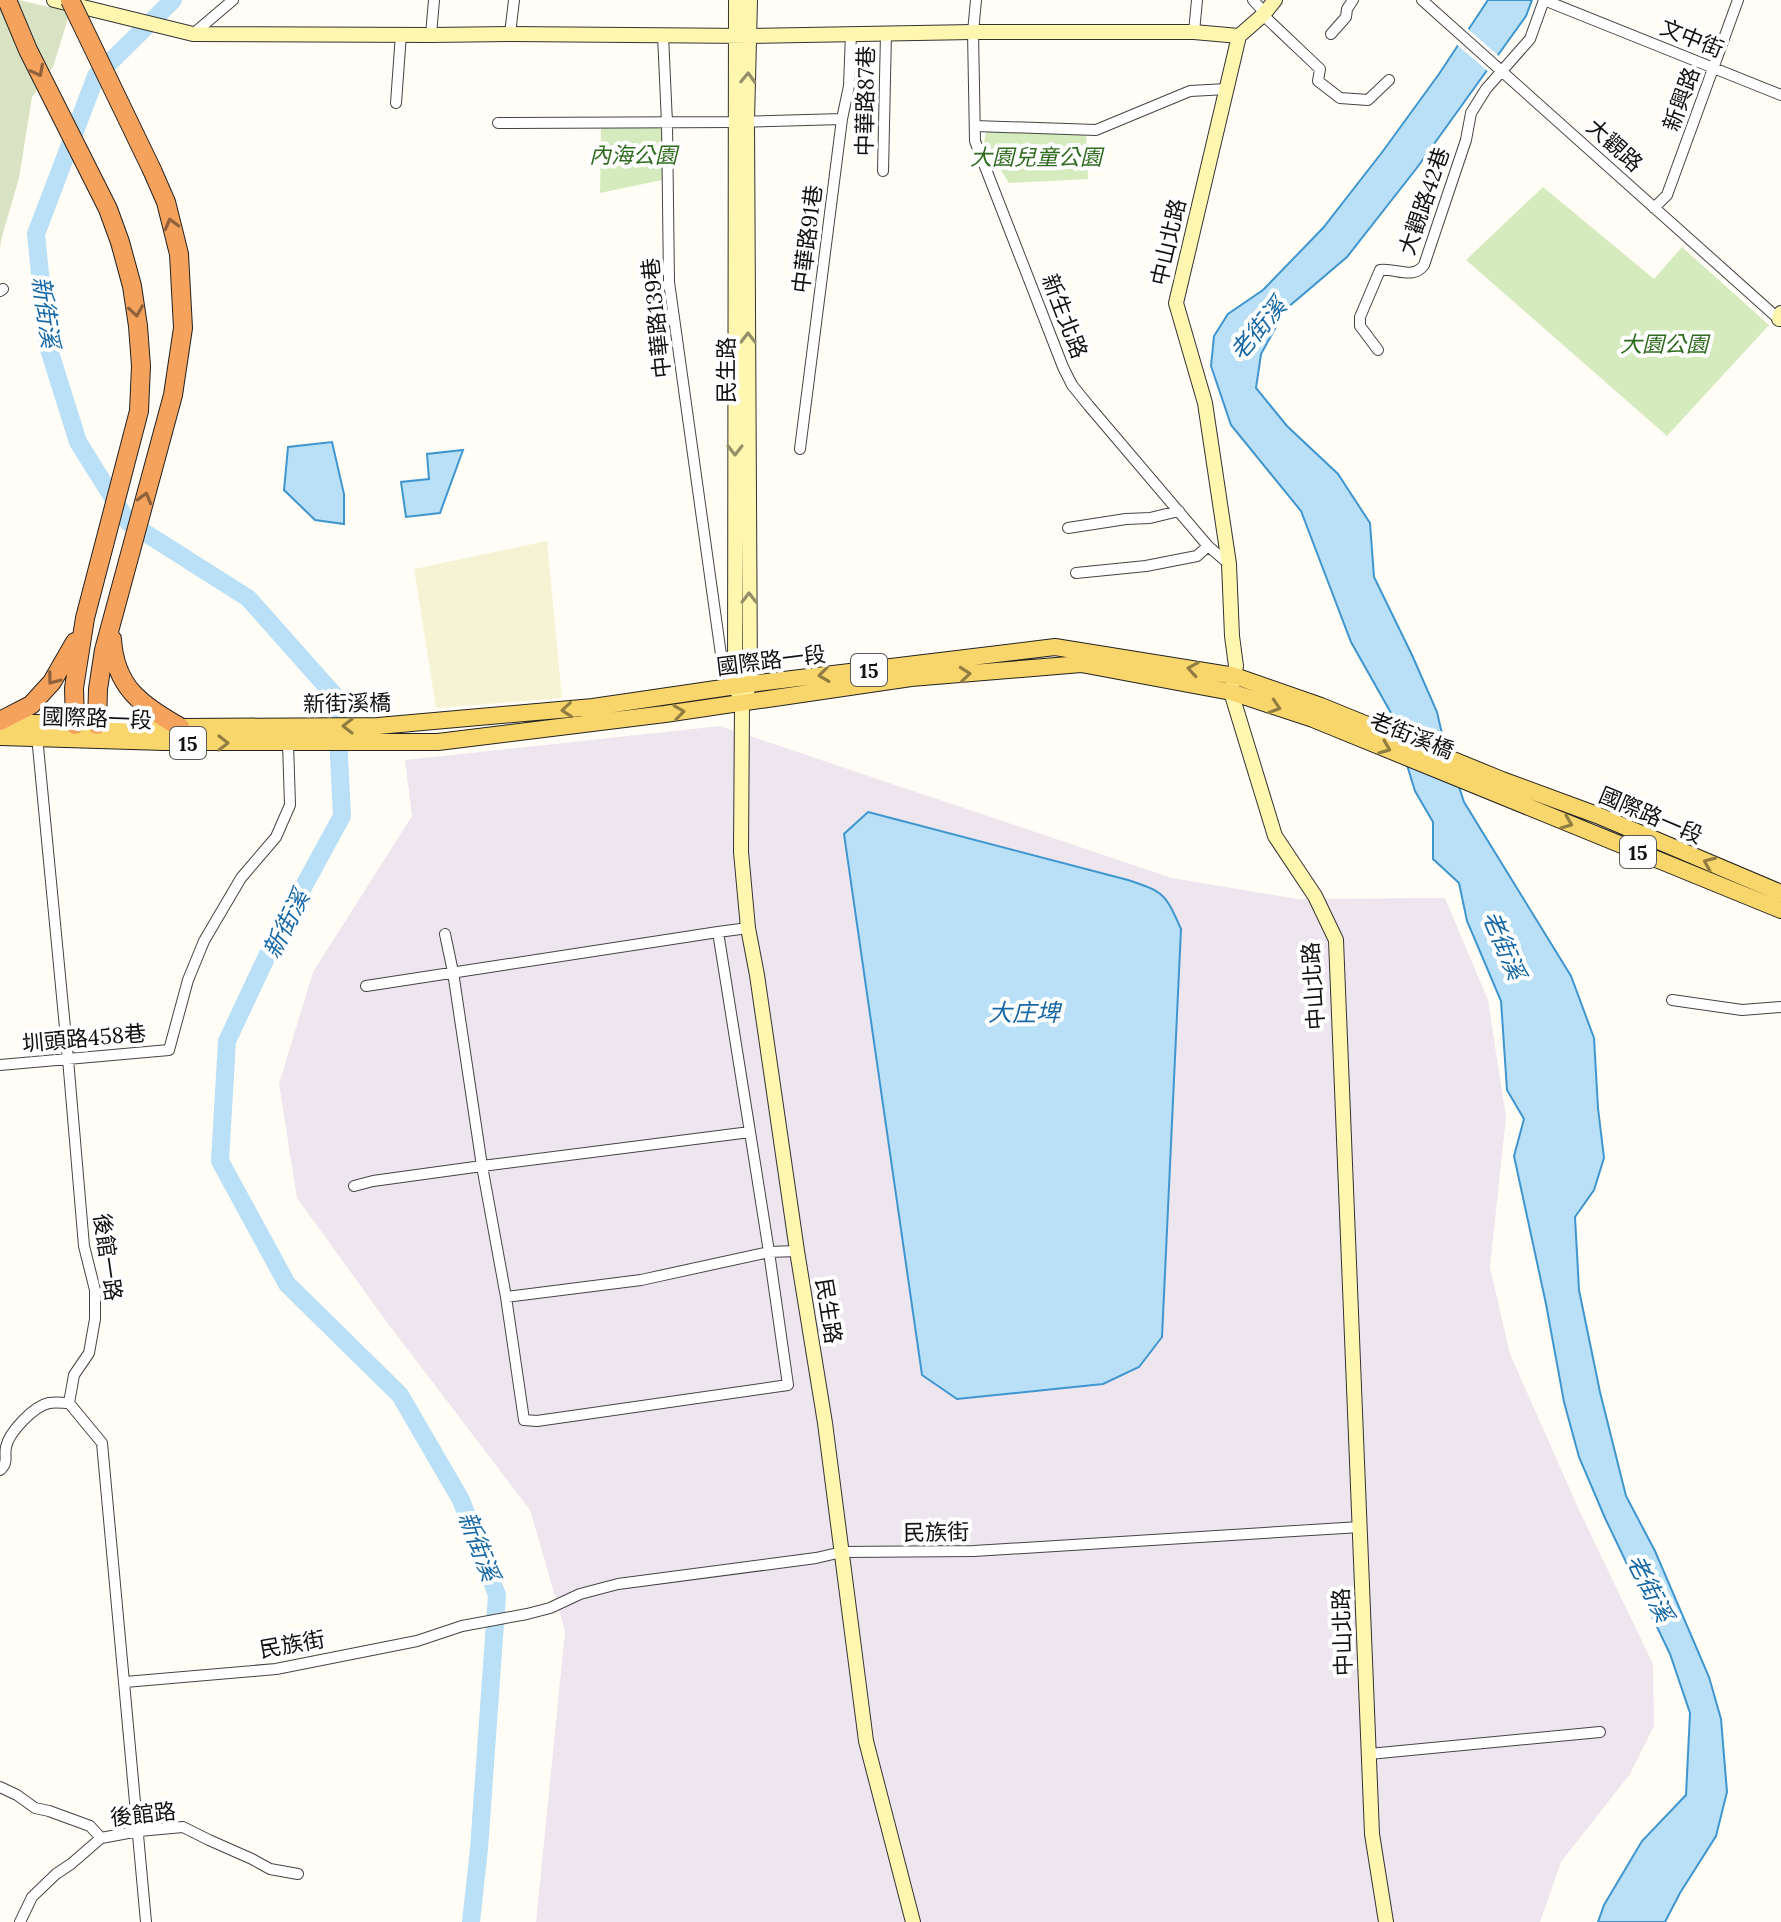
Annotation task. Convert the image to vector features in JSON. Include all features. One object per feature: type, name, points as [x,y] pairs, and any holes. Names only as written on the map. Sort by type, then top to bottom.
[{"type":"highway","points":[[0,722],[31,705],[52,682],[73,649],[85,618],[139,411],[141,366],[132,286],[108,209],[28,50],[7,0]]},
{"type":"highway","points":[[70,0],[166,202],[179,254],[183,328],[173,395],[104,650],[93,732]]},
{"type":"highway","points":[[75,725],[74,688],[85,618]]},
{"type":"highway","points":[[110,625],[116,669],[126,686],[157,714],[180,727]]},
{"type":"main road","name":"國際路一段","points":[[411,723],[593,707],[742,685],[1055,647],[1233,684],[1317,713]]},
{"type":"main road","name":"國際路一段","points":[[407,742],[453,740],[911,678],[1081,664],[1233,684]]},
{"type":"main road","name":"老街溪橋","points":[[1317,713],[1499,786]]},
{"type":"main road","name":"國際路一段","points":[[0,722],[37,730],[288,743]]},
{"type":"main road","name":"新街溪橋","points":[[284,726],[411,723]]},
{"type":"main road","name":"國際路一段","points":[[0,737],[75,725]]},
{"type":"main road","points":[[75,725],[93,732]]},
{"type":"main road","name":"國際路一段","points":[[93,732],[284,726]]},
{"type":"main road","name":"新街溪橋","points":[[288,743],[407,742]]},
{"type":"main road","name":"國際路一段","points":[[1499,786],[1597,815],[1781,893]]},
{"type":"main road","name":"國際路一段","points":[[1499,786],[1781,910]]},
{"type":"street","points":[[54,0],[193,34],[742,36],[973,32],[1194,32],[1239,36],[1275,0]]},
{"type":"street","points":[[193,34],[233,0]]},
{"type":"street","points":[[431,35],[434,0]]},
{"type":"street","points":[[510,34],[514,0]]},
{"type":"street","points":[[736,0],[742,36]]},
{"type":"street","points":[[742,36],[750,0]]},
{"type":"street","name":"新生北路","points":[[976,0],[973,32],[975,141],[1063,367],[1072,385],[1089,406],[1208,546],[1229,564]]},
{"type":"street","points":[[1194,32],[1197,0]]},
{"type":"street","points":[[1253,0],[1320,69],[1318,81],[1340,98],[1368,100],[1389,80]]},
{"type":"street","points":[[1331,34],[1346,17],[1353,0]]},
{"type":"street","name":"大觀路","points":[[1422,0],[1780,318]]},
{"type":"street","name":"文中街","points":[[1500,70],[1530,39],[1544,0],[1781,95]]},
{"type":"street","name":"新興路","points":[[1654,208],[1667,195],[1738,0]]},
{"type":"street","name":"中華路87巷","points":[[883,171],[886,33]]},
{"type":"street","points":[[396,103],[401,34]]},
{"type":"street","name":"中華路91巷","points":[[800,449],[842,119],[849,86],[851,34]]},
{"type":"street","name":"中華路139巷","points":[[663,35],[669,282],[723,669],[742,685]]},
{"type":"street","name":"民生路","points":[[742,36],[741,852],[748,928],[825,1423],[866,1741],[913,1922]]},
{"type":"street","name":"中山北路","points":[[1239,36],[1176,303],[1205,403],[1229,564],[1236,666],[1233,684],[1275,836],[1315,896],[1336,940],[1372,1834],[1386,1922]]},
{"type":"street","name":"大觀路42巷","points":[[1378,350],[1360,326],[1360,317],[1380,270],[1389,268],[1413,274],[1424,265],[1466,140],[1471,113],[1500,70]]},
{"type":"street","points":[[975,126],[1096,130],[1190,91],[1227,89]]},
{"type":"street","points":[[498,123],[842,119]]},
{"type":"street","points":[[1068,528],[1150,518],[1179,511]]},
{"type":"street","points":[[1076,573],[1146,566],[1197,556],[1208,546]]},
{"type":"street","name":"後館一路","points":[[37,730],[84,1246],[95,1290],[95,1319],[89,1353],[74,1375],[69,1403]]},
{"type":"street","name":"圳頭路458巷","points":[[0,1065],[169,1050],[188,980],[204,941],[241,878],[276,837],[290,805],[288,743]]},
{"type":"street","points":[[366,986],[748,928]]},
{"type":"street","points":[[445,934],[524,1420],[537,1421],[788,1385],[718,932]]},
{"type":"street","points":[[1672,1000],[1742,1010],[1781,1007]]},
{"type":"street","points":[[354,1186],[482,1166],[750,1132]]},
{"type":"street","points":[[506,1297],[641,1280],[769,1252],[797,1251]]},
{"type":"street","points":[[0,1470],[5,1466],[6,1446],[17,1428],[31,1412],[48,1403],[69,1403],[102,1443],[146,1922]]},
{"type":"street","name":"民族街","points":[[125,1682],[276,1669],[417,1641],[462,1626],[550,1608],[618,1584],[842,1552],[974,1551],[1360,1527]]},
{"type":"street","points":[[1369,1754],[1600,1732]]},
{"type":"street","points":[[0,1787],[35,1808],[90,1826],[101,1838]]},
{"type":"street","name":"後館路","points":[[20,1922],[32,1897],[101,1838],[139,1831],[183,1827],[270,1869],[298,1874]]},
{"type":"shaded area","points":[[547,541],[562,698],[436,708],[414,569]]},
{"type":"shaded area","points":[[720,726],[1172,878],[1297,899],[1445,898],[1488,1000],[1506,1117],[1490,1267],[1510,1354],[1580,1512],[1653,1664],[1654,1726],[1630,1774],[1561,1862],[1540,1922],[536,1922],[565,1631],[530,1510],[297,1198],[279,1084],[313,972],[412,816],[405,760]]},
{"type":"green space","points":[[0,0],[19,0],[70,12],[53,67],[32,97],[19,178],[0,251]]},
{"type":"green space","name":"內海公園","points":[[601,123],[667,123],[667,179],[600,193]]},
{"type":"green space","name":"大園兒童公園","points":[[1086,130],[1088,179],[1009,183],[984,143],[986,131]]},
{"type":"green space","name":"大園公園","points":[[1543,187],[1654,279],[1682,247],[1769,325],[1667,436],[1466,260]]},
{"type":"water","name":"老街溪","points":[[1488,0],[1532,0],[1526,16],[1416,169],[1347,257],[1286,309],[1261,354],[1256,388],[1287,426],[1338,474],[1370,523],[1374,577],[1437,712],[1464,802],[1571,976],[1594,1038],[1604,1158],[1594,1190],[1575,1217],[1579,1290],[1626,1496],[1655,1551],[1709,1677],[1721,1719],[1727,1792],[1716,1836],[1665,1922],[1598,1922],[1604,1905],[1642,1841],[1686,1795],[1690,1713],[1670,1654],[1579,1457],[1564,1402],[1514,1156],[1524,1119],[1507,1090],[1501,1001],[1467,921],[1459,883],[1433,859],[1433,822],[1415,791],[1391,713],[1351,642],[1301,511],[1231,425],[1211,366],[1214,336],[1228,314],[1263,290],[1323,228],[1439,74]]},
{"type":"water","points":[[332,442],[344,494],[344,524],[315,520],[284,490],[288,447]]},
{"type":"water","points":[[463,450],[440,513],[406,517],[401,482],[429,479],[427,454]]},
{"type":"water","name":"大庄埤","points":[[868,812],[1140,884],[1156,891],[1167,901],[1181,929],[1162,1337],[1139,1367],[1103,1384],[957,1399],[922,1375],[844,834]]},
{"type":"pier","points":[[1466,27],[1501,58],[1490,73],[1455,43]]},
{"type":"waterway","name":"新街溪","points":[[173,0],[96,76],[36,234],[47,343],[78,442],[128,522],[248,598],[336,697],[342,816],[276,937],[227,1041],[220,1161],[287,1284],[400,1395],[461,1500],[497,1595],[471,1922]]}]
